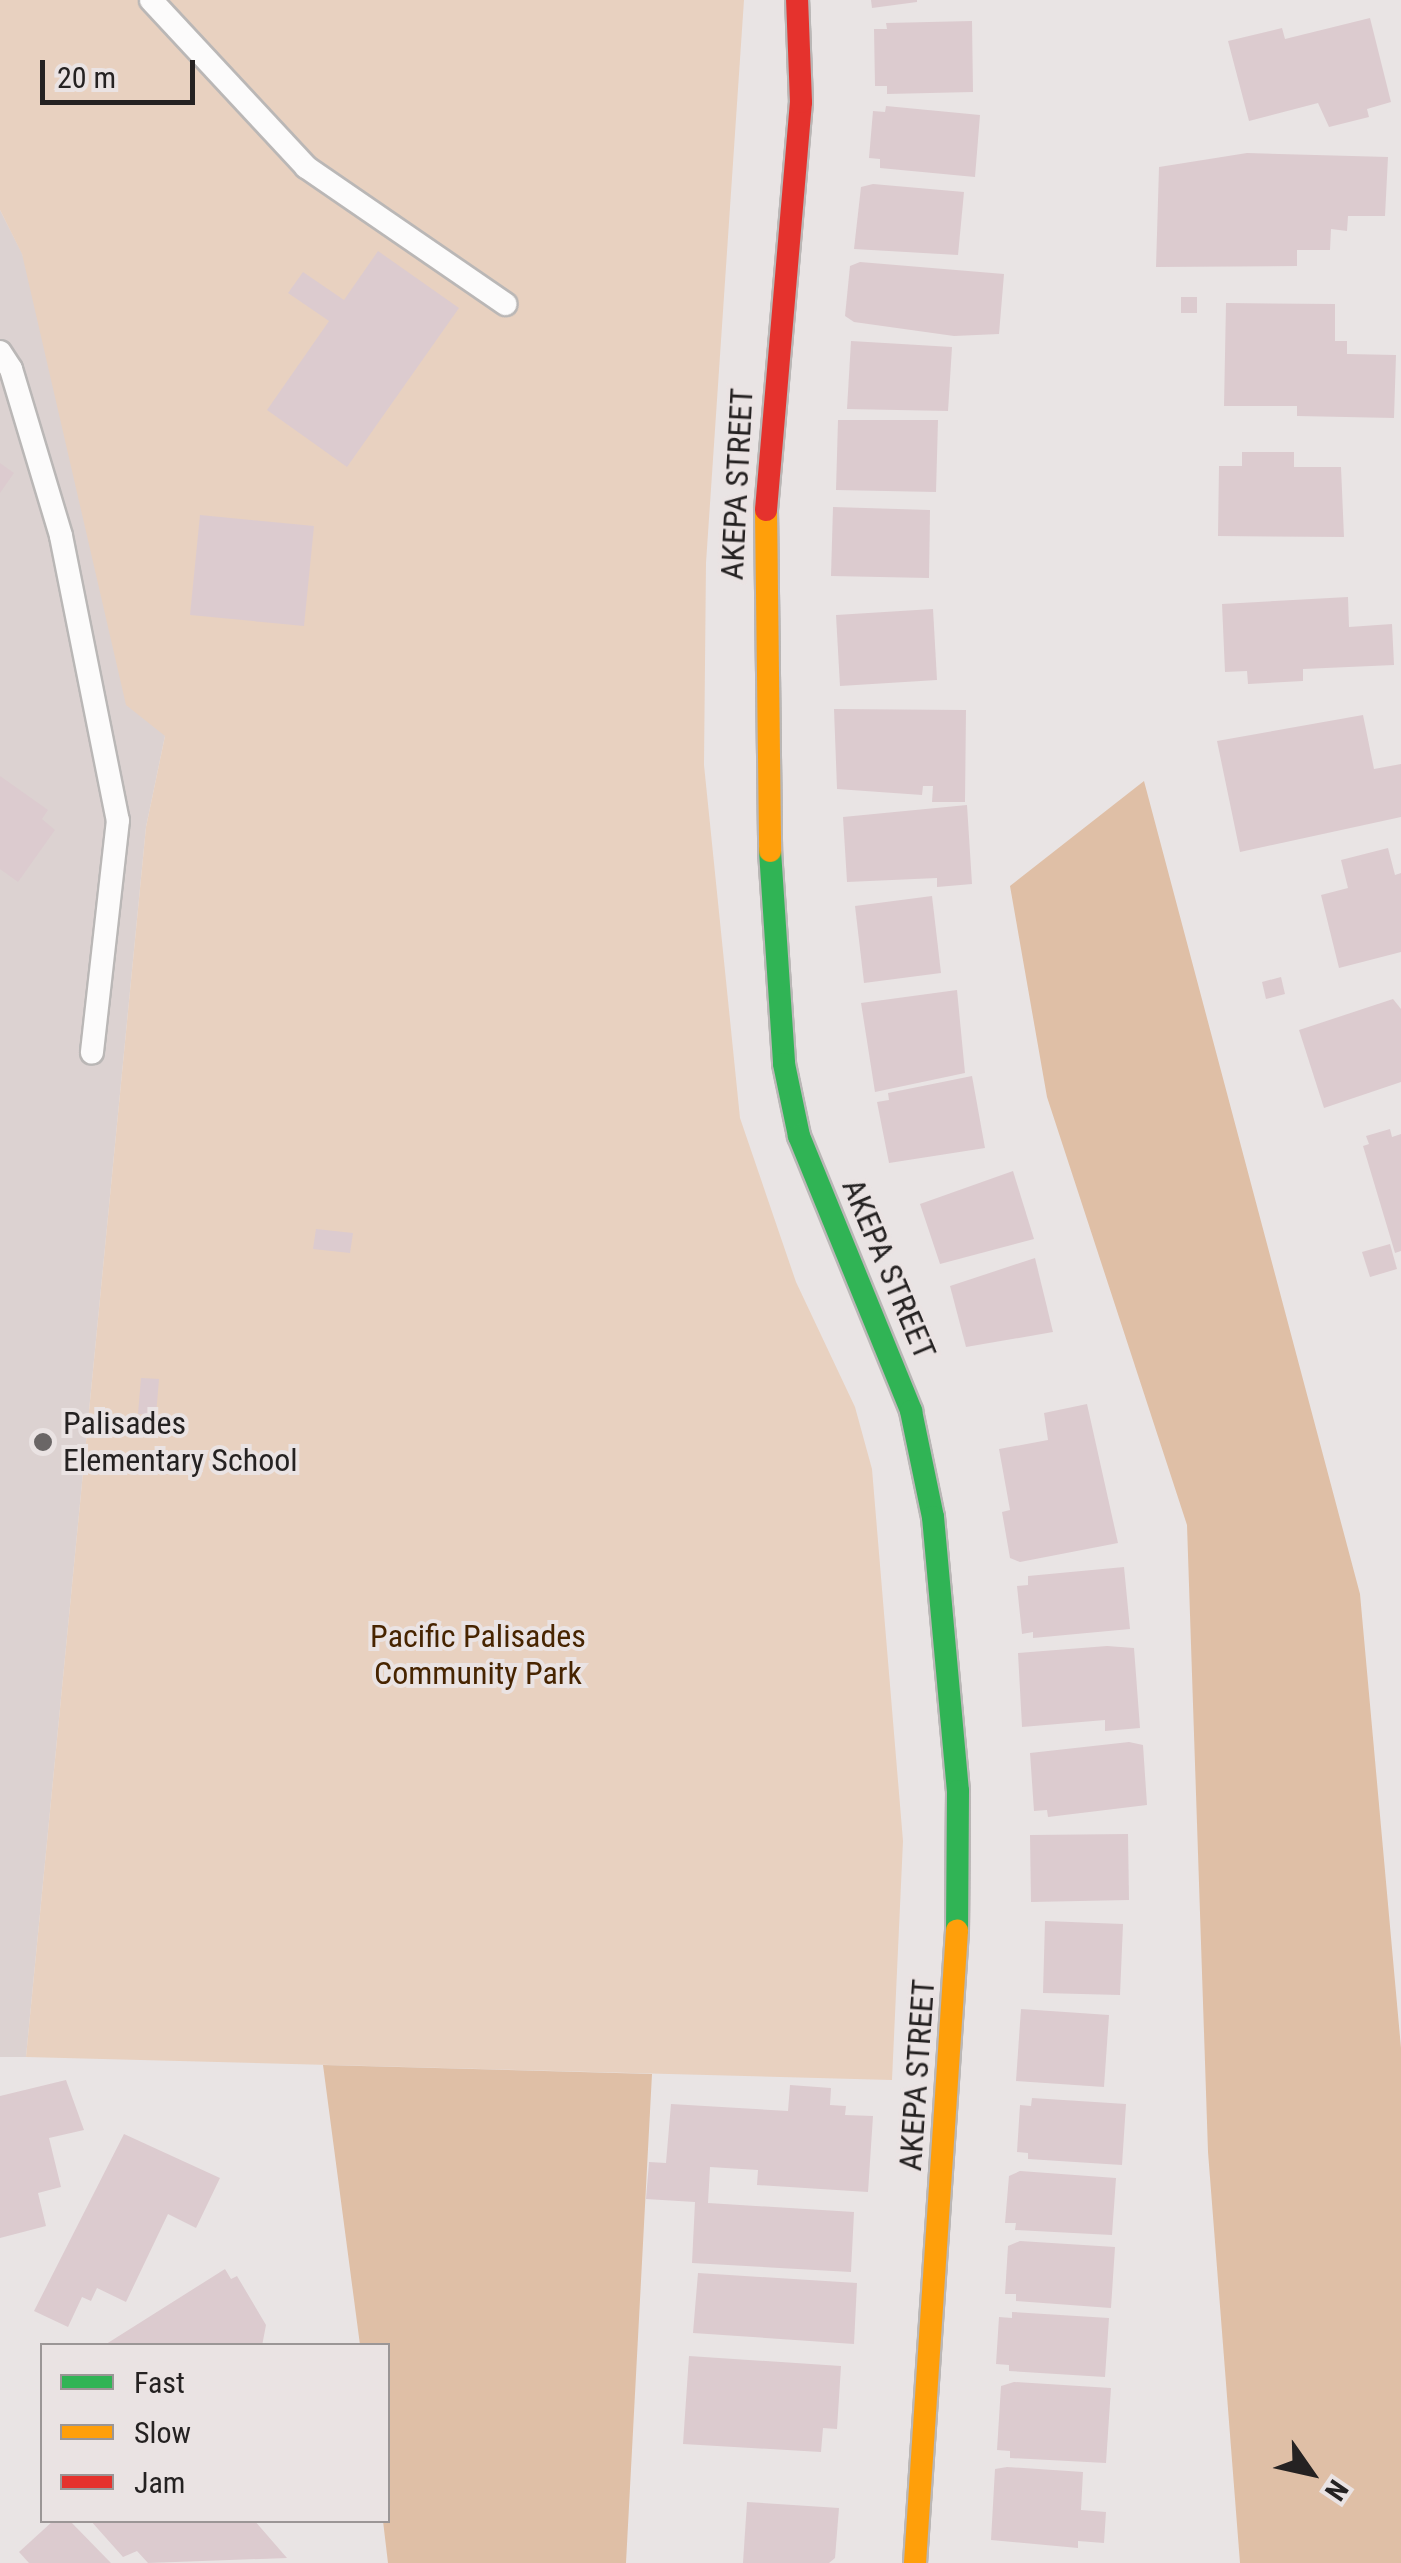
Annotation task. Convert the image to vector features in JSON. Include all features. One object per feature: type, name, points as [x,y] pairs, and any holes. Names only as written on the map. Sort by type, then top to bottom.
[{"type":"street","name":"AKEPA STREET","points":[[797,0],[801,102],[764,534],[769,843],[784,1064],[799,1136],[911,1411],[932,1517],[958,1790],[956,1974],[915,2563]]},
{"type":"lane","points":[[152,0],[306,167],[505,304]]},
{"type":"lane","points":[[0,352],[11,369],[61,536],[118,820],[92,1053]]},
{"type":"shaded area","name":"Palisades Elementary School","points":[[0,210],[22,253],[165,736],[146,827],[26,2057],[0,2057]]},
{"type":"shaded area","points":[[1144,781],[1360,1594],[1401,2048],[1401,2563],[1240,2563],[1208,2152],[1187,1525],[1047,1097],[1010,886]]},
{"type":"shaded area","points":[[323,2065],[652,2074],[626,2563],[388,2563],[383,2523],[390,2523],[390,2343],[360,2343]]},
{"type":"green space","name":"Pacific Palisades Community Park","points":[[0,0],[744,0],[706,563],[704,765],[740,1118],[796,1282],[855,1407],[872,1469],[903,1841],[892,2080],[26,2057],[146,827],[165,736],[126,705],[22,254],[0,210]]},
{"type":"building","points":[[871,0],[917,0],[917,2],[872,8]]},
{"type":"building","points":[[1370,18],[1391,102],[1367,109],[1369,117],[1329,127],[1318,103],[1249,121],[1228,41],[1282,28],[1285,39]]},
{"type":"building","points":[[972,21],[973,92],[887,94],[887,86],[875,86],[874,29],[887,29],[886,23]]},
{"type":"building","points":[[886,106],[980,115],[975,177],[880,168],[880,159],[869,158],[873,111],[885,112]]},
{"type":"building","points":[[1247,153],[1388,157],[1385,216],[1348,216],[1347,231],[1331,229],[1330,250],[1297,250],[1297,266],[1156,267],[1159,167]]},
{"type":"building","points":[[873,184],[964,192],[958,255],[854,249],[861,187]]},
{"type":"building","points":[[378,251],[459,308],[347,467],[267,410],[329,321],[288,293],[303,272],[344,300]]},
{"type":"building","points":[[860,262],[1004,274],[999,334],[954,336],[854,322],[845,316],[850,266]]},
{"type":"building","points":[[1181,297],[1197,297],[1197,313],[1181,313]]},
{"type":"building","points":[[1226,303],[1335,304],[1335,341],[1347,341],[1347,354],[1396,355],[1394,418],[1297,416],[1297,406],[1224,406]]},
{"type":"building","points":[[851,341],[952,347],[948,411],[847,409]]},
{"type":"building","points":[[838,420],[938,420],[936,492],[836,490]]},
{"type":"building","points":[[1242,452],[1294,452],[1294,467],[1341,467],[1344,537],[1218,536],[1219,466],[1242,466]]},
{"type":"building","points":[[0,463],[14,473],[0,493]]},
{"type":"building","points":[[833,507],[930,510],[929,578],[831,576]]},
{"type":"building","points":[[200,515],[314,526],[304,626],[190,615]]},
{"type":"building","points":[[1348,597],[1349,627],[1392,624],[1394,665],[1303,669],[1303,681],[1248,684],[1247,671],[1225,672],[1222,604]]},
{"type":"building","points":[[933,609],[937,680],[840,686],[836,615]]},
{"type":"building","points":[[834,709],[966,710],[965,802],[932,802],[933,786],[923,786],[922,795],[837,789]]},
{"type":"building","points":[[1363,715],[1374,769],[1401,764],[1401,817],[1240,852],[1217,741]]},
{"type":"building","points":[[0,776],[48,810],[42,819],[55,830],[18,882],[0,869]]},
{"type":"building","points":[[967,805],[972,884],[937,887],[937,878],[847,882],[843,817]]},
{"type":"building","points":[[1388,848],[1395,875],[1401,873],[1401,952],[1339,968],[1321,895],[1348,888],[1341,860]]},
{"type":"building","points":[[932,896],[941,973],[864,983],[855,906]]},
{"type":"building","points":[[1281,977],[1285,994],[1266,999],[1262,982]]},
{"type":"building","points":[[957,990],[965,1073],[875,1092],[861,1003]]},
{"type":"building","points":[[1393,999],[1401,1009],[1401,1082],[1324,1108],[1299,1030]]},
{"type":"building","points":[[972,1076],[985,1148],[889,1163],[877,1102],[889,1100],[888,1093]]},
{"type":"building","points":[[1390,1129],[1392,1137],[1401,1134],[1401,1251],[1395,1253],[1363,1146],[1369,1144],[1366,1136]]},
{"type":"building","points":[[1013,1171],[1034,1239],[940,1264],[920,1204]]},
{"type":"building","points":[[316,1229],[353,1233],[350,1253],[313,1249]]},
{"type":"building","points":[[1390,1244],[1397,1269],[1370,1277],[1362,1252]]},
{"type":"building","points":[[1035,1258],[1053,1332],[966,1347],[950,1286]]},
{"type":"building","points":[[141,1378],[159,1379],[156,1415],[138,1414]]},
{"type":"building","points":[[1087,1404],[1118,1543],[1020,1562],[1010,1558],[1002,1512],[1010,1510],[999,1449],[1048,1440],[1044,1413]]},
{"type":"building","points":[[1124,1567],[1130,1629],[1033,1638],[1033,1632],[1022,1634],[1017,1586],[1028,1585],[1028,1576]]},
{"type":"building","points":[[1107,1646],[1134,1648],[1140,1728],[1105,1731],[1105,1720],[1022,1727],[1018,1653]]},
{"type":"building","points":[[1129,1742],[1143,1745],[1147,1805],[1048,1817],[1047,1810],[1034,1811],[1030,1753]]},
{"type":"building","points":[[1128,1834],[1129,1900],[1031,1902],[1030,1835]]},
{"type":"building","points":[[1045,1921],[1123,1924],[1120,1995],[1043,1993]]},
{"type":"building","points":[[1021,2009],[1109,2015],[1104,2087],[1016,2081]]},
{"type":"building","points":[[66,2080],[84,2130],[49,2138],[61,2187],[38,2193],[46,2226],[0,2238],[0,2096]]},
{"type":"building","points":[[790,2085],[831,2088],[830,2105],[846,2106],[845,2115],[873,2116],[868,2192],[757,2185],[758,2170],[710,2167],[708,2203],[854,2212],[851,2272],[692,2263],[695,2202],[646,2199],[649,2162],[666,2163],[671,2104],[788,2111]]},
{"type":"building","points":[[1032,2098],[1126,2104],[1122,2165],[1028,2159],[1028,2153],[1017,2152],[1020,2105],[1031,2106]]},
{"type":"building","points":[[124,2134],[220,2178],[196,2228],[168,2214],[126,2302],[97,2288],[91,2301],[82,2297],[68,2327],[34,2311]]},
{"type":"building","points":[[1020,2171],[1116,2178],[1112,2235],[1015,2230],[1016,2223],[1005,2223],[1009,2176]]},
{"type":"building","points":[[1020,2241],[1115,2247],[1111,2308],[1016,2301],[1016,2294],[1005,2294],[1008,2246]]},
{"type":"building","points":[[225,2269],[231,2279],[237,2276],[266,2325],[263,2343],[108,2343]]},
{"type":"building","points":[[698,2273],[857,2283],[854,2344],[693,2333]]},
{"type":"building","points":[[1012,2312],[1109,2318],[1105,2377],[1009,2371],[1009,2365],[996,2364],[999,2317],[1012,2318]]},
{"type":"building","points":[[689,2356],[841,2366],[837,2429],[823,2428],[821,2452],[683,2444]]},
{"type":"building","points":[[1014,2382],[1111,2388],[1106,2463],[1010,2458],[1010,2451],[997,2450],[1001,2386]]},
{"type":"building","points":[[995,2469],[1083,2472],[1081,2510],[1106,2512],[1104,2543],[1078,2541],[1078,2548],[991,2540]]},
{"type":"building","points":[[747,2502],[839,2508],[835,2558],[829,2563],[743,2563]]},
{"type":"building","points":[[51,2523],[72,2523],[111,2563],[29,2563],[19,2552]]},
{"type":"building","points":[[93,2523],[257,2523],[287,2558],[148,2563],[137,2551],[123,2557]]},
{"type":"traffic: fast","points":[[770,851],[784,1064],[799,1136],[911,1411],[933,1517],[958,1791],[957,1930]]},
{"type":"traffic: slow","points":[[766,510],[770,851]]},
{"type":"traffic: slow","points":[[915,2563],[957,1930]]},
{"type":"traffic: jam","points":[[766,510],[801,102],[797,0]]},
{"type":"place","name":"Palisades Elementary School","points":[[43,1442]]}]
